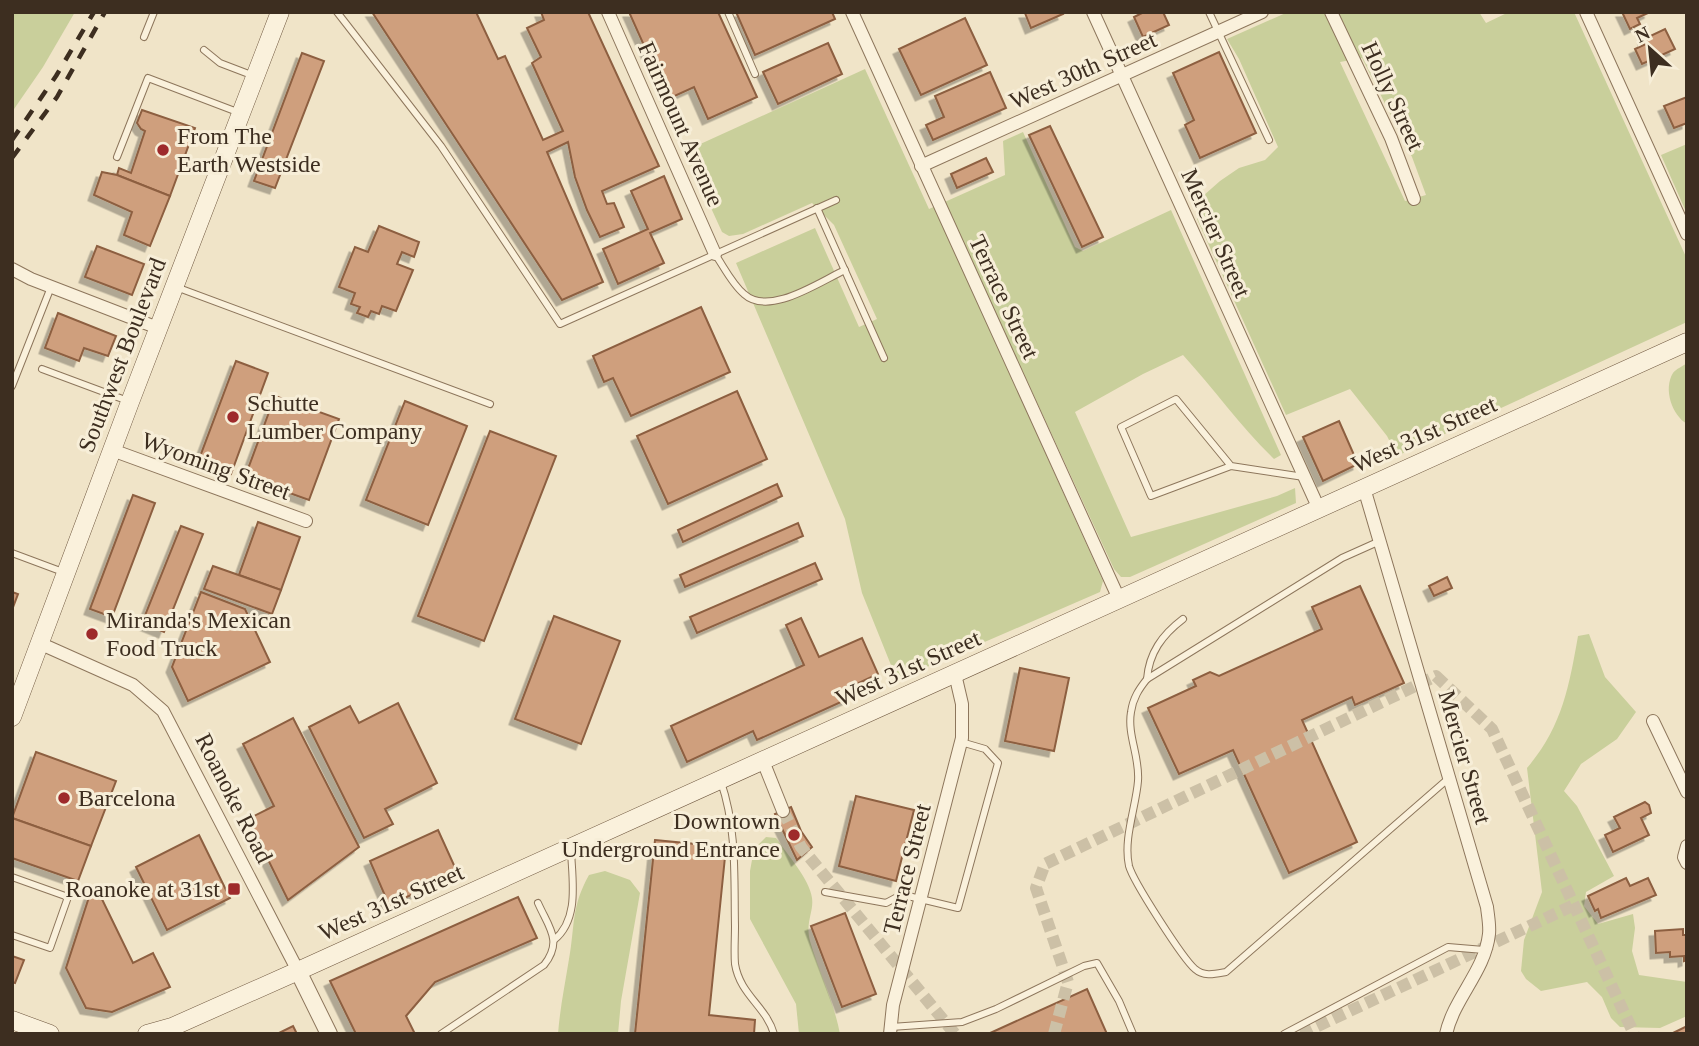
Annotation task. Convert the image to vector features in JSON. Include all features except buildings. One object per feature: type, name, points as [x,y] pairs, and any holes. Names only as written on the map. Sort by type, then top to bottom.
[{"type":"main road","name":"Southwest Boulevard","points":[[12,717],[279,12]]},
{"type":"main road","name":"West 31st Street","points":[[147,1034],[172,1027],[298,971],[1687,342]]},
{"type":"main road","points":[[12,1020],[38,1032]]},
{"type":"street","name":"Fairmount Avenue","points":[[608,12],[715,254]]},
{"type":"street","name":"Terrace Street","points":[[852,12],[1119,599]]},
{"type":"street","name":"Mercier Street","points":[[1093,12],[1319,509]]},
{"type":"street","name":"West 30th Street","points":[[921,166],[1262,12]]},
{"type":"street","name":"Holly Street","points":[[1331,12],[1391,138],[1414,199]]},
{"type":"street","points":[[1586,12],[1687,234]]},
{"type":"street","points":[[12,269],[158,328]]},
{"type":"street","name":"Wyoming Street","points":[[112,450],[306,521]]},
{"type":"street","name":"Mercier Street","points":[[1364,488],[1487,907],[1490,933],[1485,951],[1477,970],[1449,1016],[1446,1034]]},
{"type":"street","name":"Roanoke Road","points":[[39,643],[133,685],[163,711],[329,1034]]},
{"type":"street","name":"Terrace Street","points":[[890,1030],[893,1005],[961,742],[962,704],[955,674]]},
{"type":"street","points":[[1653,721],[1687,792]]},
{"type":"street","points":[[763,761],[783,811]]},
{"type":"street","points":[[1687,846],[1684,857],[1687,863]]},
{"type":"lane","points":[[144,37],[154,12]]},
{"type":"lane","points":[[337,12],[441,146],[560,324],[836,200]]},
{"type":"lane","points":[[728,12],[755,74]]},
{"type":"lane","points":[[1209,12],[1269,140]]},
{"type":"lane","points":[[204,50],[220,63],[255,76]]},
{"type":"lane","points":[[117,157],[148,78],[241,113]]},
{"type":"lane","points":[[817,208],[884,358]]},
{"type":"lane","points":[[715,254],[744,295],[760,303],[780,301],[845,270]]},
{"type":"lane","points":[[12,386],[51,287]]},
{"type":"lane","points":[[174,287],[490,404]]},
{"type":"lane","points":[[42,369],[130,402]]},
{"type":"lane","points":[[1231,466],[1176,399],[1121,426],[1151,496],[1231,466],[1304,477]]},
{"type":"lane","points":[[1380,541],[1342,558],[1147,679],[1136,693],[1130,725],[1138,759],[1138,779],[1128,851],[1129,867],[1151,906],[1196,970],[1210,975],[1226,972],[1449,778]]},
{"type":"lane","points":[[12,553],[65,573]]},
{"type":"lane","points":[[1147,679],[1154,650],[1165,635],[1183,619]]},
{"type":"lane","points":[[825,892],[886,903],[899,896],[908,895],[958,908],[998,763],[985,749],[961,742]]},
{"type":"lane","points":[[721,780],[730,808],[733,846],[735,965],[742,988],[770,1022],[774,1034]]},
{"type":"lane","points":[[554,940],[564,931],[570,918],[571,848]]},
{"type":"lane","points":[[12,877],[68,897],[50,948],[12,934]]},
{"type":"lane","points":[[441,1034],[544,965],[554,953],[554,940],[538,902]]},
{"type":"lane","points":[[1284,1034],[1448,947],[1485,951]]},
{"type":"lane","points":[[890,1030],[962,1022],[1097,962],[1119,1001],[1133,1034]]},
{"type":"green space","points":[[12,12],[75,12],[43,67],[12,112]]},
{"type":"green space","points":[[1288,12],[1479,12],[1486,23],[1509,12],[1574,12],[1687,259],[1687,322],[1397,456],[1387,436],[1350,389],[1286,415],[1197,219],[1203,196],[1239,168],[1265,160],[1278,147],[1239,59],[1227,39]],"holes":[[[1362,58],[1412,157],[1426,195],[1405,201],[1340,62]]]},
{"type":"green space","points":[[865,69],[929,209],[1005,175],[1003,141],[1023,132],[1075,247],[1083,251],[1171,210],[1281,455],[1274,459],[1262,447],[1183,355],[1143,374],[1075,412],[1131,537],[1277,496],[1295,488],[1296,503],[1130,577],[1121,577],[1114,569],[1009,342],[997,346],[1103,581],[1100,592],[897,680],[862,593],[845,519],[736,263],[815,228],[859,327],[877,319],[834,225],[812,203],[743,234],[729,236],[722,232],[685,151]]},
{"type":"green space","points":[[1687,144],[1687,214],[1661,155]]},
{"type":"green space","points":[[1687,363],[1687,424],[1673,408],[1669,386],[1673,373]]},
{"type":"green space","points":[[1589,634],[1605,677],[1636,712],[1617,739],[1581,764],[1564,791],[1577,806],[1614,876],[1586,892],[1584,906],[1598,924],[1633,914],[1635,928],[1632,951],[1639,975],[1687,982],[1687,1016],[1660,1028],[1620,1027],[1611,1018],[1602,997],[1587,982],[1541,991],[1526,979],[1521,971],[1524,940],[1542,892],[1527,768],[1539,753],[1556,722],[1567,689],[1578,636]]},
{"type":"green space","points":[[766,837],[776,838],[803,875],[810,891],[810,941],[840,1034],[799,1034],[796,1004],[750,919],[750,871],[754,849]]},
{"type":"green space","points":[[605,871],[630,880],[640,893],[621,1001],[618,1034],[558,1034],[579,897],[589,875]]},
{"type":"tunnel","points":[[1054,1034],[1068,982],[1036,888],[1045,864],[1436,676],[1492,729],[1634,1034]]},
{"type":"tunnel","points":[[783,811],[801,847],[955,1034]]},
{"type":"tunnel","points":[[1301,1034],[1574,905]]},
{"type":"railway","points":[[12,140],[56,76],[94,12]]},
{"type":"railway","points":[[12,158],[57,97],[105,12]]},
{"type":"place","name":"From The Earth Westside","points":[[163,150]]},
{"type":"place","name":"Schutte Lumber Company","points":[[233,417]]},
{"type":"place","name":"Miranda's Mexican Food Truck","points":[[92,634]]},
{"type":"place","name":"Barcelona","points":[[64,798]]},
{"type":"place","name":"Downtown Underground Entrance","points":[[794,835]]},
{"type":"place","name":"Roanoke at 31st","points":[[234,889]]}]
